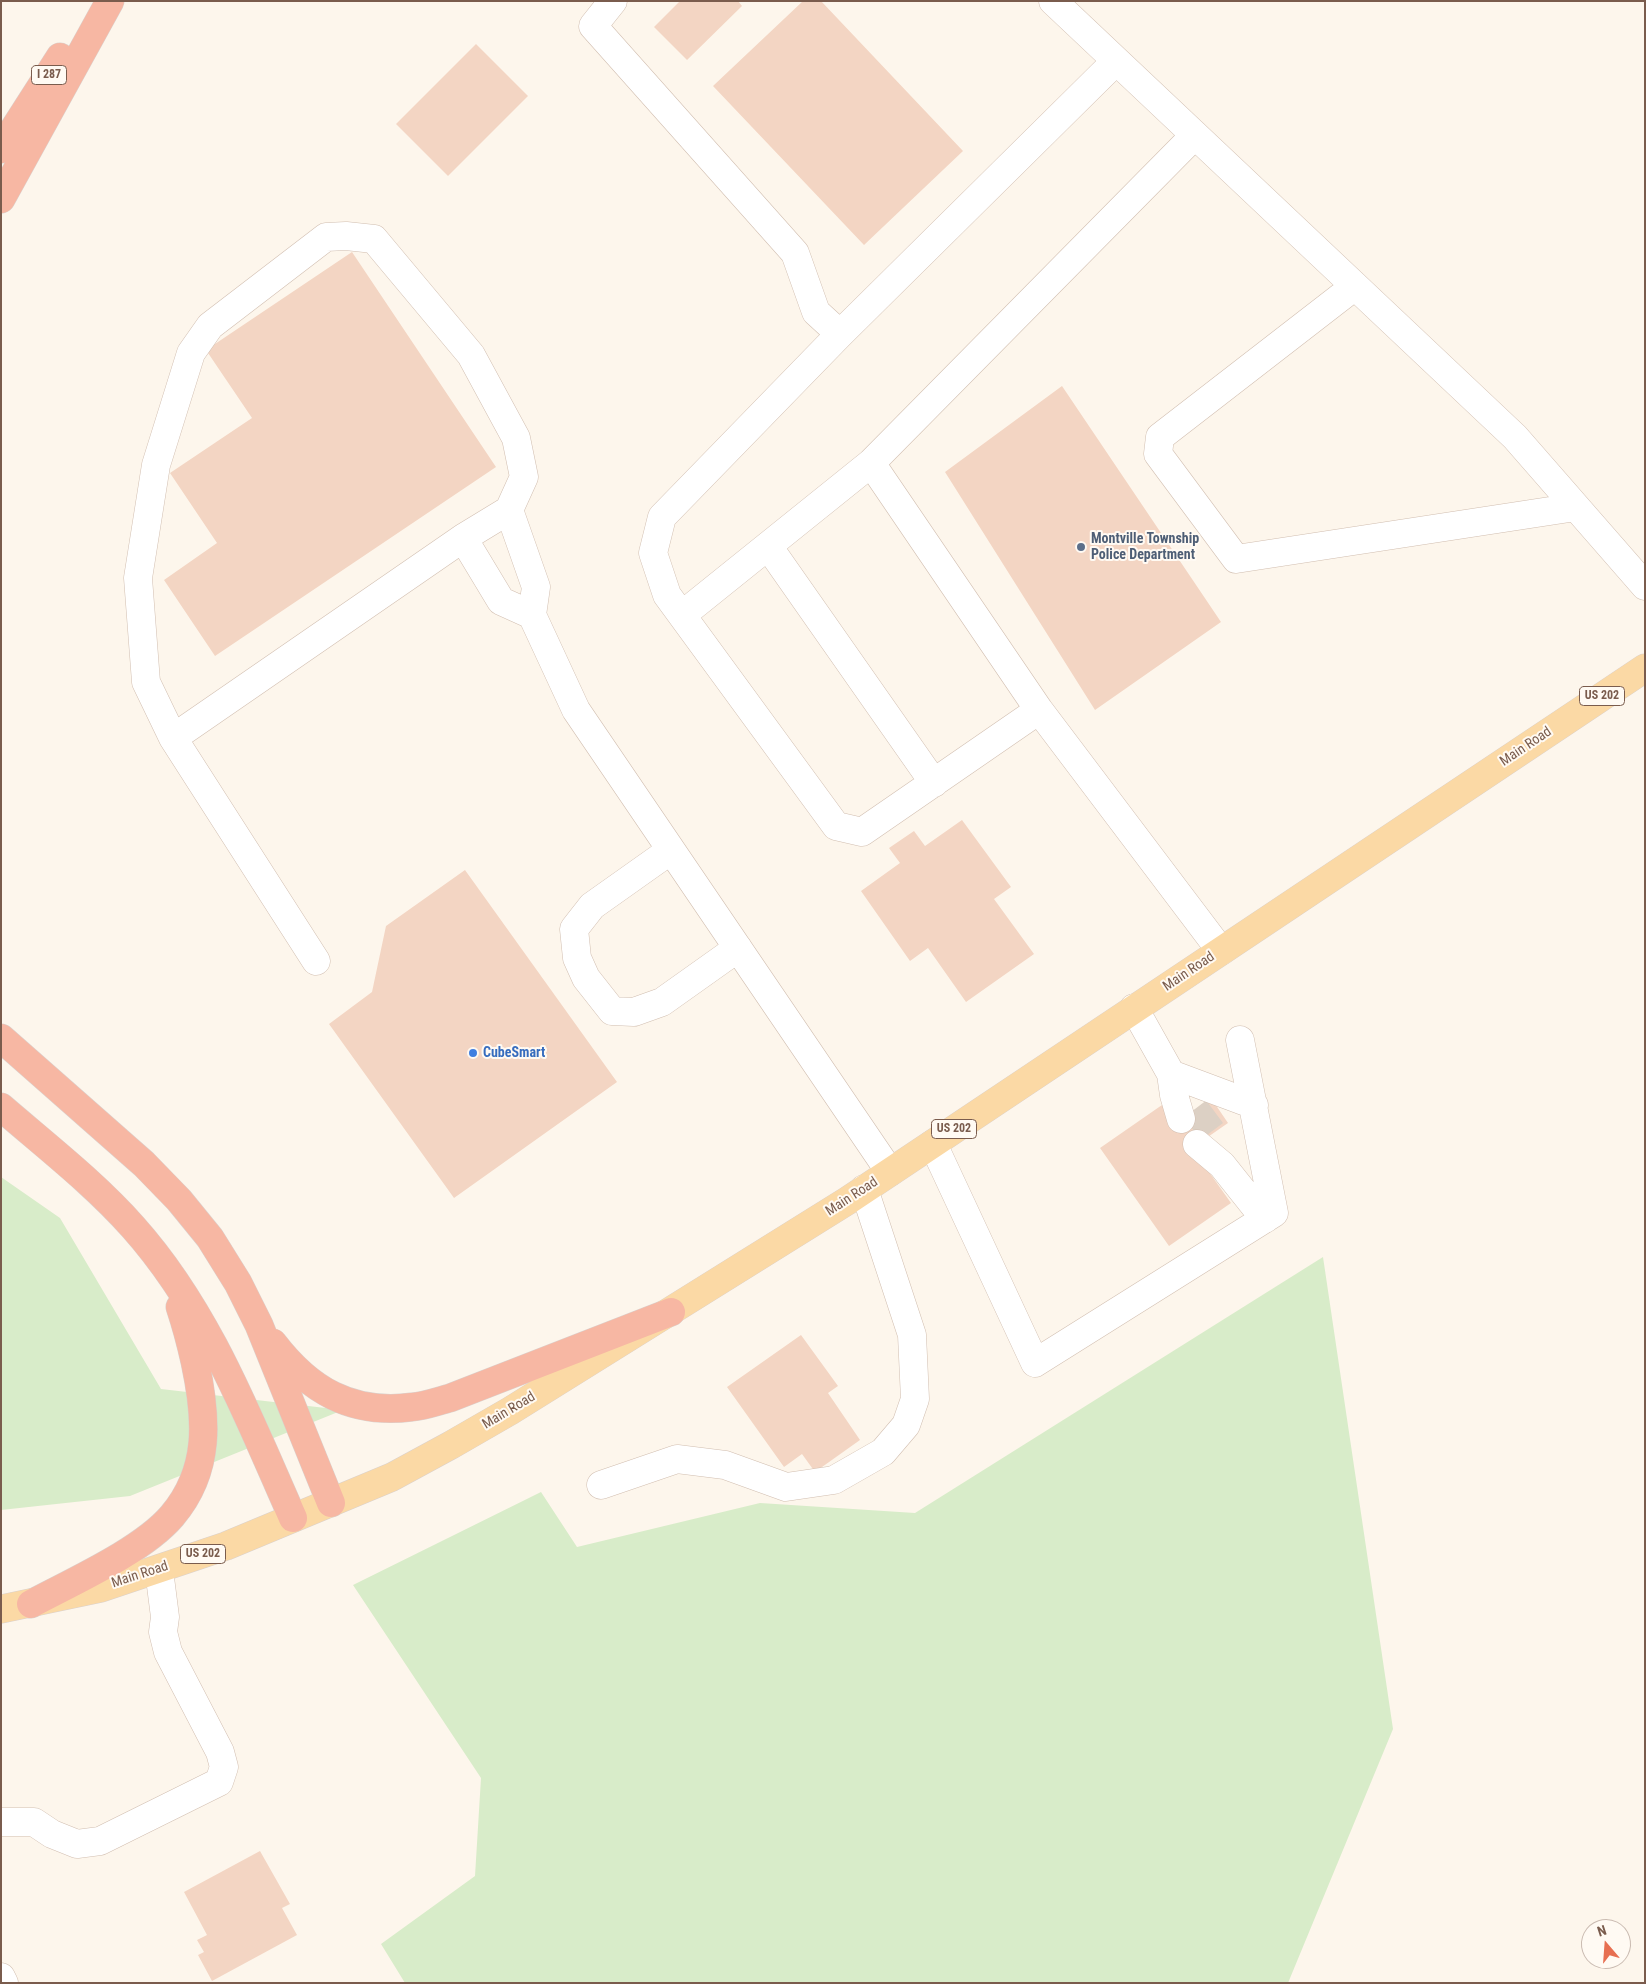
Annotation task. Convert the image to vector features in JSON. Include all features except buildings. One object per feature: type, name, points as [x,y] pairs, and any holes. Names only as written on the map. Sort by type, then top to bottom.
[{"type":"highway","name":"I 287","points":[[1,149],[96,1]]},
{"type":"highway","points":[[1,199],[110,1]]},
{"type":"highway","points":[[1,1038],[144,1164],[179,1200],[210,1238],[238,1283],[259,1325],[331,1503]]},
{"type":"highway","points":[[1,1107],[94,1188],[133,1227],[166,1268],[197,1314],[223,1364],[293,1518]]},
{"type":"highway","points":[[31,1604],[113,1560],[146,1539],[171,1517],[191,1488],[201,1458],[205,1423],[200,1385],[192,1349],[166,1268]]},
{"type":"highway","points":[[259,1325],[282,1355],[302,1375],[327,1394],[356,1406],[386,1408],[413,1407],[450,1398],[670,1312]]},
{"type":"main road","name":"Main Road","points":[[1,1609],[101,1588],[226,1546],[392,1477],[452,1446],[864,1190],[1645,668]]},
{"type":"street","points":[[613,1],[593,26],[795,253],[816,312],[840,334]]},
{"type":"street","points":[[1053,1],[1515,437],[1645,586]]},
{"type":"street","points":[[1039,710],[862,832],[836,826],[667,595],[653,553],[662,517],[840,334],[1116,61]]},
{"type":"street","points":[[682,615],[871,463],[1195,135]]},
{"type":"street","points":[[173,738],[463,538],[509,510],[524,477],[516,438],[471,355],[374,239],[346,236],[326,237],[210,326],[191,354],[156,465],[138,578],[146,682],[173,738],[316,961]]},
{"type":"street","points":[[1355,286],[1160,437],[1158,454],[1236,559],[1576,508]]},
{"type":"street","points":[[871,463],[1039,710],[1221,951]]},
{"type":"street","points":[[509,510],[536,587],[532,614],[576,710],[890,1172]]},
{"type":"street","points":[[463,538],[501,601],[532,614]]},
{"type":"street","points":[[768,546],[934,783]]},
{"type":"street","points":[[671,850],[592,906],[574,929],[577,958],[586,978],[612,1011],[634,1012],[662,1002],[738,948]]},
{"type":"street","points":[[1134,1008],[1180,1099],[1254,1105]]},
{"type":"street","points":[[933,1144],[1035,1363],[1274,1213],[1240,1040]]},
{"type":"street","points":[[1205,1139],[1222,1165],[1265,1219]]},
{"type":"street","points":[[601,1485],[678,1459],[725,1465],[786,1487],[834,1480],[883,1452],[906,1425],[915,1398],[912,1334],[864,1190]]},
{"type":"street","points":[[1,1822],[34,1822],[52,1834],[76,1844],[100,1841],[219,1782],[224,1767],[220,1752],[168,1652],[163,1632],[165,1617],[159,1570]]},
{"type":"street","points":[[1,1976],[4,1983]]},
{"type":"green space","points":[[1,1177],[60,1218],[161,1389],[343,1410],[130,1496],[1,1510]]},
{"type":"green space","points":[[1323,1257],[1393,1729],[1288,1983],[405,1983],[381,1944],[475,1876],[481,1778],[353,1585],[541,1492],[577,1547],[760,1503],[915,1513]]},
{"type":"tunnel","points":[[1195,1109],[1213,1133]]},
{"type":"place","name":"Montville Township Police Department","points":[[1081,547]]},
{"type":"place","name":"CubeSmart","points":[[473,1053]]}]
